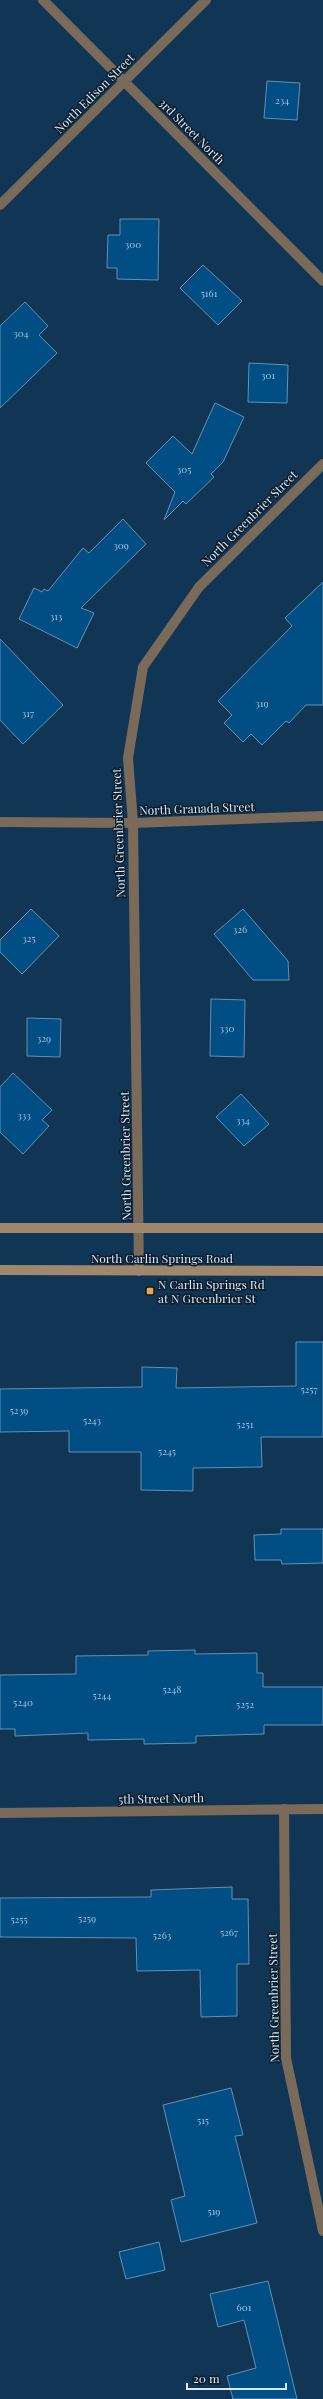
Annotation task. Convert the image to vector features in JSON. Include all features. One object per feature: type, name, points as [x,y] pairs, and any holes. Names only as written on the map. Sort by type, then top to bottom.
[{"type":"main road","points":[[0,1228],[323,1228]]},
{"type":"main road","name":"North Carlin Springs Road","points":[[0,1270],[323,1271]]},
{"type":"street","name":"3rd Street North","points":[[43,0],[323,281]]},
{"type":"street","name":"North Edison Street","points":[[0,205],[206,0]]},
{"type":"street","name":"North Greenbrier Street","points":[[139,1271],[132,823],[128,758],[143,668],[199,587],[323,464]]},
{"type":"street","name":"North Granada Street","points":[[0,822],[132,823],[323,816]]},
{"type":"street","name":"North Greenbrier Street","points":[[284,1809],[286,2058],[323,2231]]},
{"type":"street","name":"5th Street North","points":[[0,1812],[323,1809]]},
{"type":"building","points":[[267,81],[300,83],[297,120],[264,118]]},
{"type":"building","points":[[120,219],[159,219],[158,280],[117,279],[117,268],[107,268],[108,235],[120,235]]},
{"type":"building","points":[[203,265],[242,301],[218,325],[180,288]]},
{"type":"building","points":[[25,302],[48,326],[39,335],[57,353],[0,408],[0,326]]},
{"type":"building","points":[[249,363],[288,365],[287,403],[248,402]]},
{"type":"building","points":[[215,403],[244,417],[223,462],[211,474],[214,477],[186,504],[183,501],[164,520],[175,492],[146,463],[173,436],[192,454]]},
{"type":"building","points":[[123,519],[146,544],[81,608],[94,613],[77,648],[19,619],[34,588],[42,592],[44,589],[48,591],[83,548],[89,553]]},
{"type":"building","points":[[323,582],[323,705],[306,705],[289,723],[286,721],[262,745],[251,734],[243,742],[224,723],[232,715],[218,701],[292,626],[285,618]]},
{"type":"building","points":[[0,639],[63,705],[23,744],[0,720]]},
{"type":"building","points":[[31,909],[59,936],[22,974],[0,952],[0,940]]},
{"type":"building","points":[[243,909],[288,961],[289,980],[253,980],[214,934]]},
{"type":"building","points":[[211,999],[245,1000],[244,1057],[210,1056]]},
{"type":"building","points":[[27,1018],[61,1019],[60,1057],[27,1056]]},
{"type":"building","points":[[13,1073],[52,1110],[42,1120],[49,1126],[23,1154],[0,1132],[0,1087]]},
{"type":"building","points":[[241,1094],[269,1124],[244,1146],[216,1117]]},
{"type":"building","points":[[296,1342],[323,1342],[323,1437],[261,1437],[262,1467],[193,1468],[193,1491],[141,1490],[141,1452],[69,1452],[69,1431],[0,1432],[0,1389],[142,1387],[142,1367],[177,1368],[176,1388],[296,1386]]},
{"type":"building","points":[[281,1529],[323,1529],[323,1563],[282,1564],[281,1560],[255,1560],[254,1535],[281,1534]]},
{"type":"building","points":[[195,1650],[195,1654],[257,1653],[257,1673],[263,1673],[263,1687],[323,1687],[323,1725],[264,1725],[264,1734],[196,1736],[196,1743],[144,1744],[144,1739],[88,1740],[88,1733],[15,1736],[15,1729],[0,1729],[0,1675],[76,1674],[76,1656],[148,1655],[148,1651]]},
{"type":"building","points":[[232,1887],[232,1899],[248,1899],[249,1964],[237,1964],[237,2016],[201,2017],[200,1970],[137,1971],[136,1938],[0,1937],[0,1898],[151,1897],[151,1890]]},
{"type":"building","points":[[231,2088],[243,2135],[235,2136],[257,2223],[181,2242],[171,2200],[185,2196],[163,2105]]},
{"type":"building","points":[[159,2242],[165,2270],[126,2279],[119,2252]]},
{"type":"building","points":[[268,2281],[297,2399],[233,2399],[227,2376],[256,2368],[244,2320],[218,2327],[210,2294]]},
{"type":"place","name":"N Carlin Springs Rd at N Greenbrier St","points":[[150,1291]]}]
